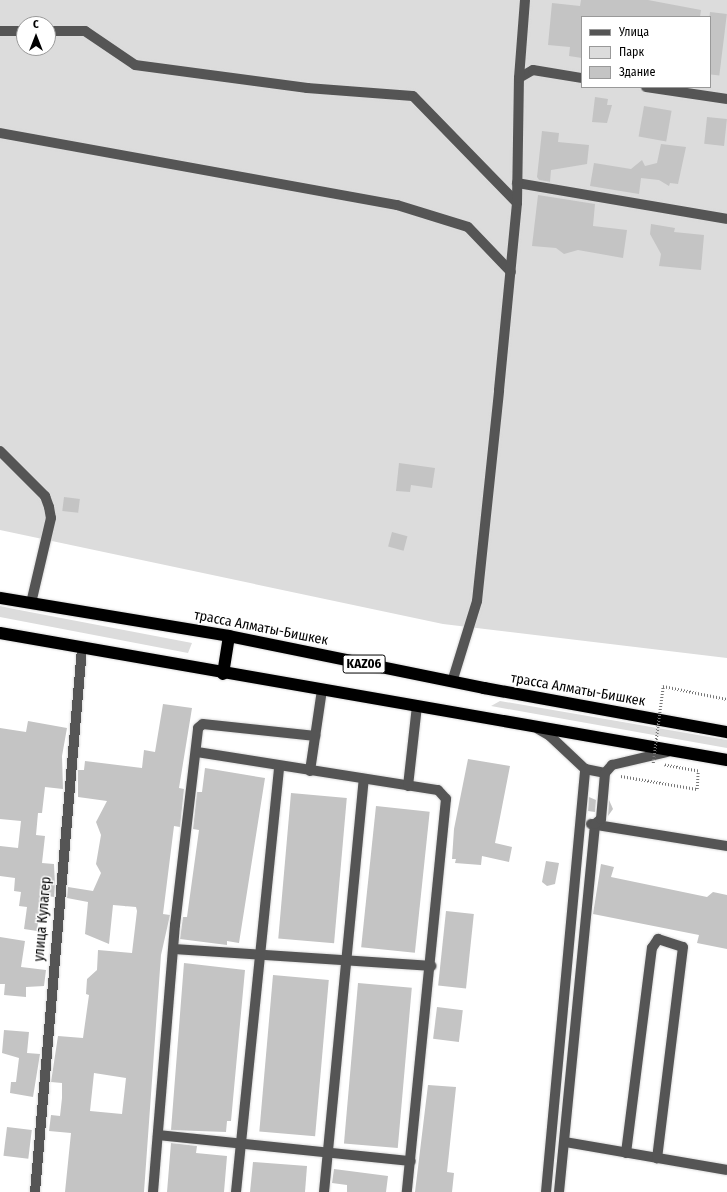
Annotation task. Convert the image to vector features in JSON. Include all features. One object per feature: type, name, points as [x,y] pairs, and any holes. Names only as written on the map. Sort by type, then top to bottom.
[{"type":"highway","name":"трасса Алматы-Бишкек","points":[[0,598],[229,636],[452,682],[725,731]]},
{"type":"highway","name":"KАZ06","points":[[0,633],[223,674],[727,760]]},
{"type":"highway","points":[[223,674],[229,636]]},
{"type":"street","points":[[452,682],[477,601],[517,203],[519,78],[525,0]]},
{"type":"street","points":[[0,31],[16,31]]},
{"type":"street","points":[[56,31],[85,31],[135,65],[307,88],[413,96],[517,203]]},
{"type":"street","points":[[519,78],[533,70],[581,78]]},
{"type":"street","points":[[653,88],[727,99]]},
{"type":"street","points":[[0,133],[397,205],[468,227],[511,272]]},
{"type":"street","points":[[518,183],[727,219]]},
{"type":"street","points":[[0,451],[45,496],[49,507],[51,518],[31,603]]},
{"type":"street","name":"улица Кулагер","points":[[35,1192],[82,648]]},
{"type":"street","points":[[310,771],[322,690]]},
{"type":"street","points":[[408,786],[417,706]]},
{"type":"street","points":[[153,1192],[175,949],[197,752],[198,728],[202,724],[315,736]]},
{"type":"street","points":[[532,726],[550,736],[585,770],[605,773]]},
{"type":"street","points":[[559,1192],[595,824],[601,819],[605,773],[612,765],[639,756],[676,751]]},
{"type":"street","points":[[197,752],[364,780],[438,790],[446,799],[431,966],[407,1192]]},
{"type":"street","points":[[236,1192],[279,766]]},
{"type":"street","points":[[546,1192],[585,770]]},
{"type":"street","points":[[324,1192],[348,961],[364,780]]},
{"type":"street","points":[[581,822],[727,846]]},
{"type":"street","points":[[626,1153],[652,948],[658,939],[683,947],[657,1158]]},
{"type":"street","points":[[175,949],[431,966]]},
{"type":"street","points":[[158,1135],[240,1144],[329,1151],[411,1161]]},
{"type":"street","points":[[565,1142],[727,1170]]},
{"type":"path","points":[[605,773],[697,789],[698,771],[653,763],[663,686],[727,699]]},
{"type":"green space","points":[[0,0],[727,0],[727,658],[443,624],[0,530]]},
{"type":"green space","points":[[0,606],[192,643],[188,653],[0,617]]},
{"type":"green space","points":[[500,701],[727,740],[727,748],[491,706]]},
{"type":"building","points":[[581,0],[648,0],[701,10],[700,16],[581,16],[581,58],[569,56],[570,47],[548,45],[552,3],[580,6]]},
{"type":"building","points":[[710,12],[727,14],[719,76],[711,75]]},
{"type":"building","points":[[595,97],[608,99],[607,105],[612,105],[607,123],[592,122]]},
{"type":"building","points":[[644,106],[672,111],[666,141],[639,137]]},
{"type":"building","points":[[707,117],[727,119],[724,146],[704,144]]},
{"type":"building","points":[[542,131],[559,133],[558,142],[589,145],[587,164],[551,170],[550,182],[539,180],[537,177]]},
{"type":"building","points":[[661,144],[686,147],[678,184],[670,183],[669,186],[659,180],[641,178],[639,194],[590,186],[594,163],[631,169],[642,160],[645,166],[657,163]]},
{"type":"building","points":[[538,195],[595,204],[593,226],[627,230],[623,258],[578,250],[564,254],[556,248],[532,246]]},
{"type":"building","points":[[651,224],[675,228],[674,232],[704,235],[701,270],[659,266],[661,254],[650,234]]},
{"type":"building","points":[[399,463],[435,468],[432,488],[411,485],[410,492],[396,491]]},
{"type":"building","points":[[64,497],[80,499],[78,513],[62,511]]},
{"type":"building","points":[[392,532],[407,536],[404,551],[388,546]]},
{"type":"building","points":[[163,704],[192,708],[179,788],[184,789],[180,827],[174,826],[163,914],[170,915],[161,955],[144,1192],[65,1192],[71,1133],[49,1131],[51,1115],[60,1116],[62,1098],[62,1083],[51,1082],[58,1036],[83,1038],[89,995],[86,994],[87,979],[97,970],[98,950],[132,953],[137,911],[136,907],[113,905],[109,944],[85,934],[88,902],[67,898],[68,887],[93,891],[101,873],[96,864],[101,835],[96,822],[107,801],[78,797],[78,770],[84,770],[85,761],[142,768],[144,750],[155,752]],"holes":[[[94,1073],[126,1078],[122,1114],[90,1111]]]},
{"type":"building","points":[[28,721],[67,728],[62,756],[63,789],[45,787],[42,813],[38,813],[36,835],[45,836],[42,863],[54,864],[55,885],[54,897],[41,895],[37,931],[24,929],[27,907],[19,906],[21,892],[14,891],[15,878],[0,876],[0,846],[18,848],[21,821],[0,819],[0,728],[26,732]]},
{"type":"building","points":[[468,759],[510,766],[495,843],[512,847],[509,862],[482,856],[481,865],[455,863],[456,859],[452,859],[454,829]]},
{"type":"building","points":[[205,768],[265,778],[239,943],[227,941],[227,945],[180,939],[183,917],[187,917],[199,830],[193,829],[197,792],[202,792]]},
{"type":"building","points":[[291,793],[347,798],[334,943],[278,938]]},
{"type":"building","points":[[589,797],[596,800],[595,812],[588,811]]},
{"type":"building","points":[[609,800],[613,809],[608,816]]},
{"type":"building","points":[[376,806],[430,812],[415,953],[361,947]]},
{"type":"building","points":[[546,861],[559,863],[555,884],[547,886],[542,882]]},
{"type":"building","points":[[601,864],[614,867],[611,877],[707,897],[713,892],[727,895],[727,949],[697,943],[699,935],[593,914]]},
{"type":"building","points":[[446,911],[474,914],[466,989],[438,986]]},
{"type":"building","points":[[0,937],[25,941],[21,967],[46,970],[44,986],[26,987],[26,997],[4,995],[5,984],[0,984]]},
{"type":"building","points":[[184,963],[245,970],[231,1121],[227,1121],[226,1132],[171,1130]]},
{"type":"building","points":[[273,975],[329,980],[315,1136],[259,1131]]},
{"type":"building","points":[[358,983],[412,988],[398,1148],[344,1143]]},
{"type":"building","points":[[437,1007],[463,1010],[459,1042],[433,1039]]},
{"type":"building","points":[[4,1030],[29,1032],[27,1053],[40,1054],[33,1097],[10,1093],[11,1082],[16,1082],[19,1058],[2,1053]]},
{"type":"building","points":[[428,1085],[456,1087],[447,1172],[454,1173],[452,1192],[415,1192]]},
{"type":"building","points":[[7,1127],[32,1130],[28,1159],[3,1156]]},
{"type":"building","points":[[171,1143],[197,1146],[196,1153],[227,1156],[224,1192],[167,1192]]},
{"type":"building","points":[[253,1162],[307,1166],[305,1192],[250,1192]]},
{"type":"building","points":[[334,1169],[388,1176],[386,1192],[347,1192],[347,1185],[332,1183]]}]
